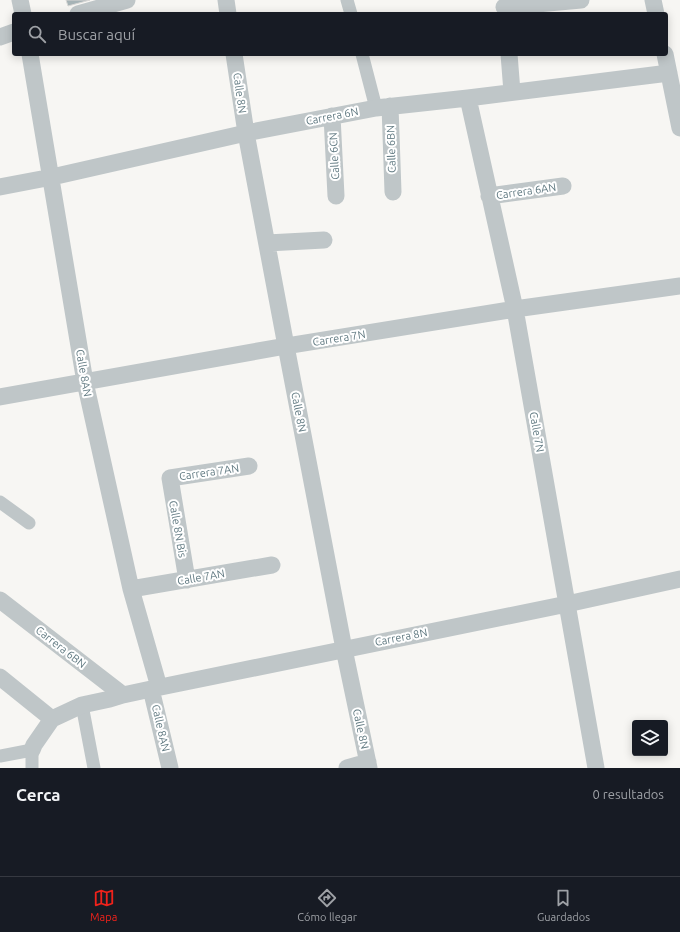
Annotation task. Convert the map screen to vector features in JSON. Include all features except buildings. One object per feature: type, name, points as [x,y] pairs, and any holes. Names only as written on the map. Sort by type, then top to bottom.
[{"type":"street","points":[[20,0],[23,12]]},
{"type":"street","points":[[85,12],[127,0]]},
{"type":"street","points":[[226,0],[228,12]]},
{"type":"street","points":[[347,0],[350,12]]},
{"type":"street","points":[[505,7],[581,0]]},
{"type":"street","points":[[653,0],[656,12]]},
{"type":"street","points":[[0,36],[12,33]]},
{"type":"street","name":"Calle 8AN","points":[[30,56],[52,177],[85,382],[131,589],[155,688],[170,768]]},
{"type":"street","name":"Calle 8N","points":[[234,56],[246,134],[286,346],[344,649],[369,765]]},
{"type":"street","points":[[363,56],[383,107]]},
{"type":"street","points":[[509,56],[512,92]]},
{"type":"street","points":[[665,56],[680,128]]},
{"type":"street","name":"Carrera 6N","points":[[0,187],[332,116],[383,107],[668,73]]},
{"type":"street","name":"Calle 7N","points":[[468,98],[515,309],[596,768]]},
{"type":"street","name":"Calle 6BN","points":[[383,107],[393,192]]},
{"type":"street","name":"Calle 6CN","points":[[332,116],[336,196]]},
{"type":"street","name":"Carrera 6AN","points":[[489,196],[563,186]]},
{"type":"street","points":[[267,243],[324,240]]},
{"type":"street","name":"Carrera 7N","points":[[0,397],[286,346],[515,309],[680,286]]},
{"type":"street","name":"Carrera 7AN","points":[[170,478],[249,466]]},
{"type":"street","name":"Calle 8N Bis","points":[[170,478],[187,580]]},
{"type":"street","points":[[0,502],[30,523]]},
{"type":"street","name":"Calle 7AN","points":[[131,589],[272,565]]},
{"type":"street","name":"Carrera 8N","points":[[52,719],[82,705],[123,695],[568,604],[680,579]]},
{"type":"street","name":"Carrera 6BN","points":[[0,600],[123,695]]},
{"type":"street","points":[[0,677],[52,719],[34,745],[32,750],[32,768]]},
{"type":"street","points":[[82,705],[94,768]]},
{"type":"street","points":[[0,756],[32,750]]},
{"type":"street","points":[[347,768],[369,765]]}]
